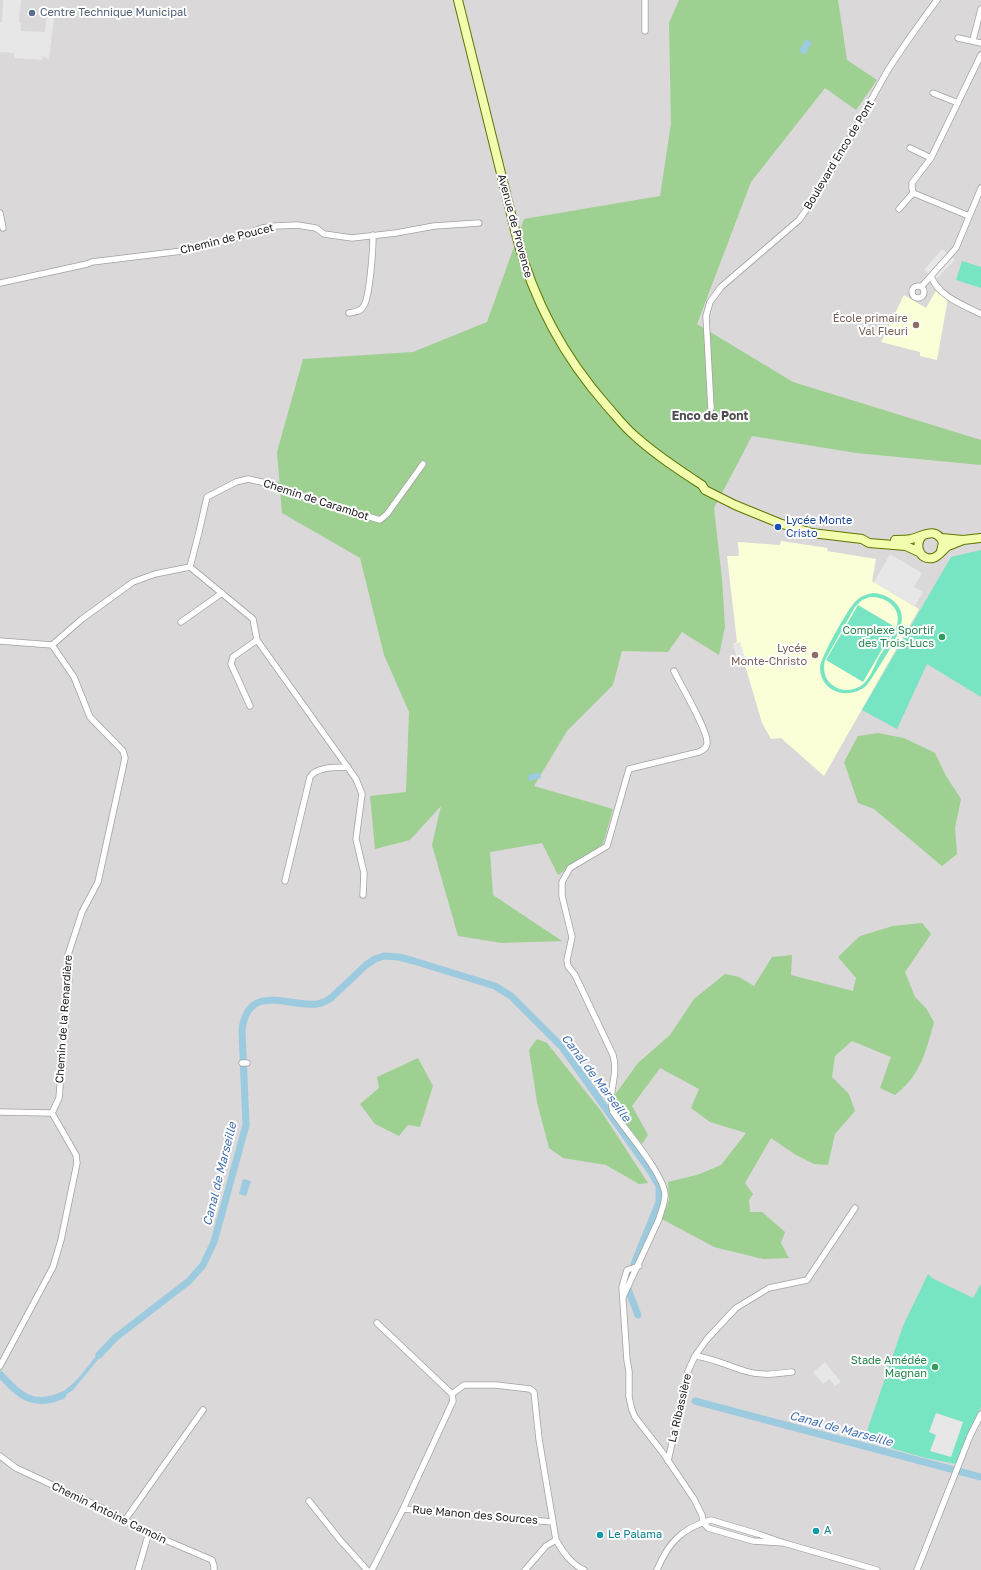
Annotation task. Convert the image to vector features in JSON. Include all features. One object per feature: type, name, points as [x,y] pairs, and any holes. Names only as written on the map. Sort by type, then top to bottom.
[{"type":"main road","name":"Avenue de Provence","points":[[458,0],[522,257],[533,289],[553,331],[574,365],[588,384],[635,436],[702,486],[705,490],[759,516],[812,533],[828,534],[862,540],[869,543],[906,546],[919,552]]},
{"type":"main road","points":[[941,552],[943,542],[940,538],[933,533],[923,535],[918,543],[919,552],[924,557],[931,558],[936,557],[948,546],[963,540]]},
{"type":"main road","name":"Avenue de Provence","points":[[862,540],[870,538],[909,540],[923,535]]},
{"type":"main road","points":[[940,538],[963,540],[981,538]]},
{"type":"street","points":[[645,0],[645,31]]},
{"type":"street","name":"Boulevard Enco de Pont","points":[[711,408],[706,316],[710,302],[721,287],[803,215],[823,185],[889,70],[909,38],[937,0]]},
{"type":"street","points":[[973,40],[981,9]]},
{"type":"street","points":[[958,38],[973,40],[981,43]]},
{"type":"street","points":[[913,194],[912,183],[931,158],[981,55]]},
{"type":"street","points":[[933,93],[958,103]]},
{"type":"street","points":[[910,148],[931,158]]},
{"type":"street","points":[[922,286],[956,248],[979,196],[981,188]]},
{"type":"street","points":[[899,209],[913,194]]},
{"type":"street","points":[[913,194],[969,216]]},
{"type":"street","points":[[0,213],[2,228]]},
{"type":"street","name":"Chemin de Poucet","points":[[0,283],[92,262],[182,251],[233,239],[262,228],[274,226],[297,225],[316,228],[324,234],[352,238],[396,233],[434,226],[479,223]]},
{"type":"street","points":[[349,313],[361,310],[364,306],[368,291],[373,235]]},
{"type":"street","points":[[931,276],[935,285],[949,297],[981,314]]},
{"type":"street","name":"Chemin de Carambot","points":[[190,567],[200,532],[206,497],[236,482],[248,479],[275,485],[296,494],[380,520],[387,514],[423,464]]},
{"type":"street","points":[[0,641],[52,645],[82,620],[133,582],[155,574],[190,567],[253,619],[257,640],[360,786],[362,794],[356,839],[364,873],[363,895]]},
{"type":"street","points":[[181,622],[222,593]]},
{"type":"street","points":[[250,706],[232,664],[233,657],[257,640]]},
{"type":"street","name":"Chemin de la Renardière","points":[[52,645],[74,677],[90,717],[124,751],[125,758],[98,882],[82,912],[68,955],[69,980],[59,1098],[52,1113]]},
{"type":"street","points":[[625,1292],[634,1267],[659,1219],[665,1195],[663,1185],[653,1168],[613,1112],[610,1103],[610,1096],[615,1077],[615,1063],[613,1055],[578,982],[568,966],[567,960],[572,937],[562,896],[562,882],[570,868],[607,846],[629,769],[699,752],[705,748],[707,744],[705,732],[674,671]]},
{"type":"street","points":[[285,881],[310,777],[318,770],[348,767]]},
{"type":"street","points":[[0,1112],[52,1113],[76,1155],[77,1163],[61,1240],[53,1267],[0,1366]]},
{"type":"street","name":"La Ribassière","points":[[668,1461],[688,1371],[695,1356],[707,1339],[736,1308],[769,1288],[807,1280],[855,1208]]},
{"type":"street","points":[[634,1267],[627,1270],[623,1281],[625,1292],[627,1360],[629,1371],[628,1386],[632,1410],[635,1417],[694,1499],[702,1515],[703,1522],[708,1528],[753,1541],[784,1543]]},
{"type":"street","points":[[377,1323],[452,1394]]},
{"type":"street","points":[[695,1356],[706,1357],[746,1372],[767,1375],[792,1372]]},
{"type":"street","name":"Rue Manon des Sources","points":[[553,1522],[403,1509],[453,1401],[452,1394],[464,1385],[496,1385],[530,1389],[534,1392],[539,1439],[553,1522],[556,1540],[562,1551],[571,1561],[584,1570]]},
{"type":"street","points":[[125,1520],[203,1410]]},
{"type":"street","points":[[917,1570],[957,1468],[981,1414]]},
{"type":"street","name":"Chemin Antoine Camoin","points":[[0,1456],[16,1468],[149,1533],[212,1560],[214,1570]]},
{"type":"street","points":[[309,1500],[340,1540],[367,1570]]},
{"type":"street","points":[[372,1570],[403,1509]]},
{"type":"street","points":[[657,1570],[663,1554],[677,1537],[703,1522],[711,1520],[877,1570]]},
{"type":"street","points":[[138,1570],[147,1539]]},
{"type":"street","points":[[525,1570],[546,1546],[556,1540]]},
{"type":"shaded area","points":[[0,0],[981,0],[981,1570],[0,1570]]},
{"type":"shaded area","points":[[3,0],[21,0],[19,22],[21,23],[21,31],[45,32],[47,13],[54,18],[49,60],[43,56],[42,60],[14,58],[14,53],[0,52],[0,22],[2,22]]},
{"type":"shaded area","points":[[942,249],[955,260],[935,280],[924,270]]},
{"type":"shaded area","name":"École primaire Val Fleuri","points":[[937,289],[948,298],[937,360],[920,356],[920,352],[881,342],[904,295],[926,308]]},
{"type":"shaded area","name":"Lycée Monte-Christo","points":[[781,541],[828,548],[827,551],[876,559],[872,581],[919,609],[824,776],[781,738],[771,739],[762,723],[745,665],[740,666],[733,644],[737,642],[727,556],[739,556],[738,542],[780,545]]},
{"type":"shaded area","points":[[890,554],[922,573],[914,587],[923,592],[915,606],[874,582]]},
{"type":"shaded area","points":[[740,642],[747,664],[740,666],[733,644]]},
{"type":"shaded area","points":[[825,1362],[841,1382],[835,1386],[829,1379],[823,1384],[813,1372]]},
{"type":"shaded area","points":[[936,1413],[963,1422],[951,1457],[930,1451],[936,1435],[929,1432]]},
{"type":"green space","points":[[679,0],[838,0],[847,60],[877,80],[856,110],[825,88],[751,182],[697,324],[793,382],[981,440],[981,465],[856,453],[752,436],[714,508],[722,579],[725,627],[719,655],[682,632],[668,652],[622,651],[613,685],[567,731],[534,786],[613,809],[603,844],[558,875],[542,843],[490,852],[493,895],[562,941],[502,943],[458,936],[432,845],[441,806],[410,840],[375,849],[370,796],[406,792],[409,712],[384,655],[360,558],[282,513],[277,452],[303,359],[413,352],[487,322],[524,219],[660,196],[671,124],[669,23]]},
{"type":"green space","points":[[962,261],[981,267],[981,288],[956,280]]},
{"type":"green space","name":"Complexe Sportif des Trois-Lucs","points":[[981,550],[981,697],[927,664],[897,729],[862,710],[951,557]]},
{"type":"green space","points":[[873,593],[891,599],[899,607],[902,618],[899,631],[886,656],[867,685],[852,693],[837,692],[825,683],[821,676],[820,667],[825,653],[852,605],[860,598]],"holes":[[[870,597],[876,597],[887,601],[895,608],[898,619],[896,629],[879,657],[871,674],[863,685],[851,690],[836,688],[826,678],[824,669],[825,660],[855,607],[862,600]]]},
{"type":"green space","points":[[858,605],[895,627],[863,682],[826,660]]},
{"type":"green space","points":[[878,733],[904,738],[935,753],[946,776],[961,799],[955,828],[957,854],[942,866],[874,809],[858,803],[844,762],[858,736]]},
{"type":"green space","points":[[922,923],[931,934],[905,972],[915,997],[926,1008],[934,1022],[925,1053],[917,1071],[904,1087],[895,1095],[880,1088],[891,1057],[852,1041],[835,1056],[832,1077],[849,1094],[855,1111],[835,1134],[828,1165],[814,1164],[796,1155],[771,1138],[745,1183],[753,1194],[749,1200],[750,1212],[762,1212],[785,1232],[781,1243],[789,1258],[763,1259],[714,1247],[662,1219],[669,1200],[668,1182],[697,1175],[721,1165],[746,1133],[710,1122],[691,1108],[699,1089],[660,1068],[632,1106],[648,1135],[642,1144],[617,1113],[614,1104],[614,1096],[638,1063],[670,1035],[694,999],[725,974],[739,977],[754,986],[772,957],[792,955],[791,975],[853,991],[856,978],[838,957],[860,936],[893,926]]},
{"type":"green space","points":[[537,1039],[547,1043],[601,1111],[648,1183],[639,1184],[606,1165],[563,1158],[549,1148],[537,1102],[529,1050]]},
{"type":"green space","points":[[418,1058],[433,1086],[420,1127],[408,1125],[399,1136],[375,1124],[360,1104],[379,1088],[377,1077]]},
{"type":"green space","name":"Stade Amédée Magnan","points":[[928,1274],[932,1278],[973,1298],[981,1284],[981,1407],[967,1435],[956,1464],[926,1458],[866,1441],[868,1428],[903,1326]]},
{"type":"water","points":[[806,39],[812,42],[805,55],[799,51]]},
{"type":"water","points":[[539,772],[541,778],[529,781],[528,775]]},
{"type":"water","points":[[243,1179],[251,1181],[246,1196],[239,1194]]},
{"type":"water","points":[[103,1347],[106,1350],[72,1391],[55,1400],[54,1396],[69,1387],[75,1381]]},
{"type":"waterway","name":"Canal de Marseille","points":[[99,1355],[115,1338],[189,1281],[203,1265],[214,1242],[246,1125],[242,1030],[246,1015],[252,1006],[261,1001],[271,1000],[306,1004],[325,1002],[366,965],[375,959],[384,956],[399,957],[414,961],[495,986],[511,996],[562,1047],[651,1172],[659,1186],[659,1202],[626,1284],[638,1315]]},
{"type":"waterway","name":"Canal de Marseille","points":[[0,1374],[20,1394],[27,1398],[43,1401],[63,1395]]},
{"type":"waterway","name":"Canal de Marseille","points":[[695,1401],[981,1477]]},
{"type":"place","name":"Centre Technique Municipal","points":[[32,13]]},
{"type":"place","name":"École primaire Val Fleuri","points":[[916,325]]},
{"type":"place","name":"Lycée Monte Cristo","points":[[778,527]]},
{"type":"place","name":"Complexe Sportif des Trois-Lucs","points":[[942,637]]},
{"type":"place","name":"Lycée Monte-Christo","points":[[815,655]]},
{"type":"place","name":"Stade Amédée Magnan","points":[[935,1367]]},
{"type":"place","name":"A","points":[[816,1531]]},
{"type":"place","name":"Le Palama","points":[[600,1535]]},
{"type":"district","name":"Enco de Pont","points":[[710,416]]}]
